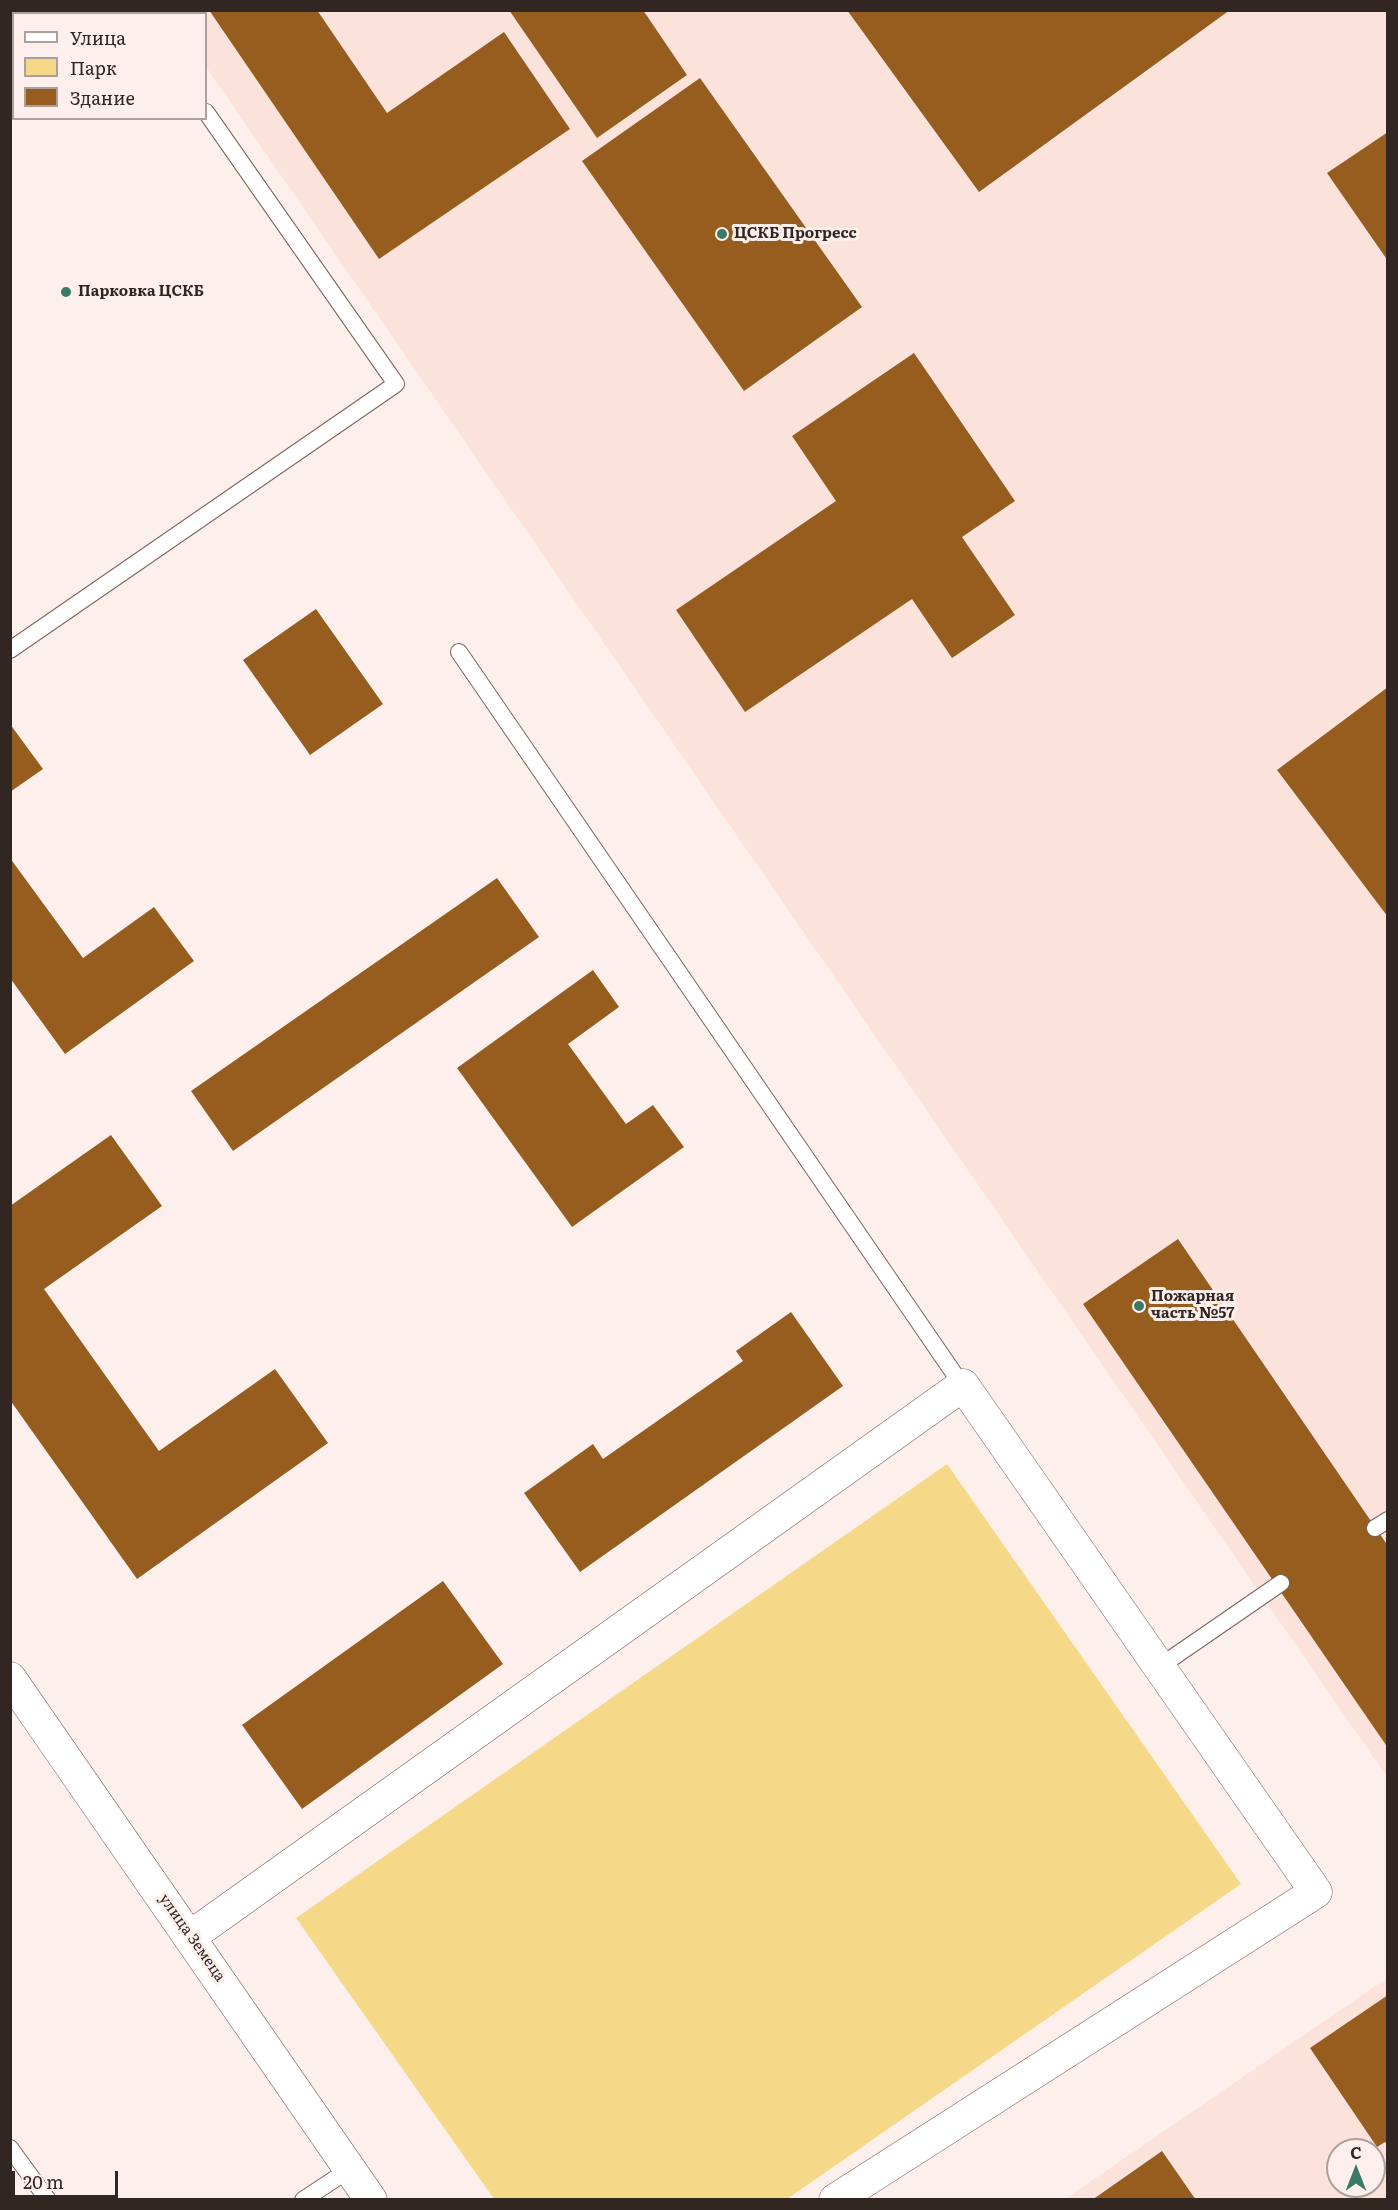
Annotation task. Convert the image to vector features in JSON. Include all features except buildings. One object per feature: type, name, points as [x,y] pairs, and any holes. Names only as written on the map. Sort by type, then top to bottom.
[{"type":"street","points":[[191,1936],[963,1385],[1316,1892],[835,2199]]},
{"type":"street","name":"улица Земеца","points":[[10,1678],[191,1936],[371,2199]]},
{"type":"lane","points":[[10,650],[396,384],[207,113]]},
{"type":"lane","points":[[459,652],[964,1388]]},
{"type":"lane","points":[[1159,1667],[1281,1583]]},
{"type":"lane","points":[[10,2148],[48,2199]]},
{"type":"lane","points":[[303,2199],[350,2169]]},
{"type":"shaded area","points":[[1387,11],[1387,1777],[207,68],[207,12],[168,12]]},
{"type":"shaded area","points":[[1387,1978],[1387,2199],[1065,2199]]},
{"type":"green space","points":[[947,1464],[1241,1884],[787,2199],[494,2199],[296,1918]]},
{"type":"place","name":"ЦСКБ Прогресс","points":[[722,234]]},
{"type":"place","name":"Парковка ЦСКБ","points":[[66,292]]},
{"type":"place","name":"Пожарная часть №57","points":[[1139,1306]]}]
